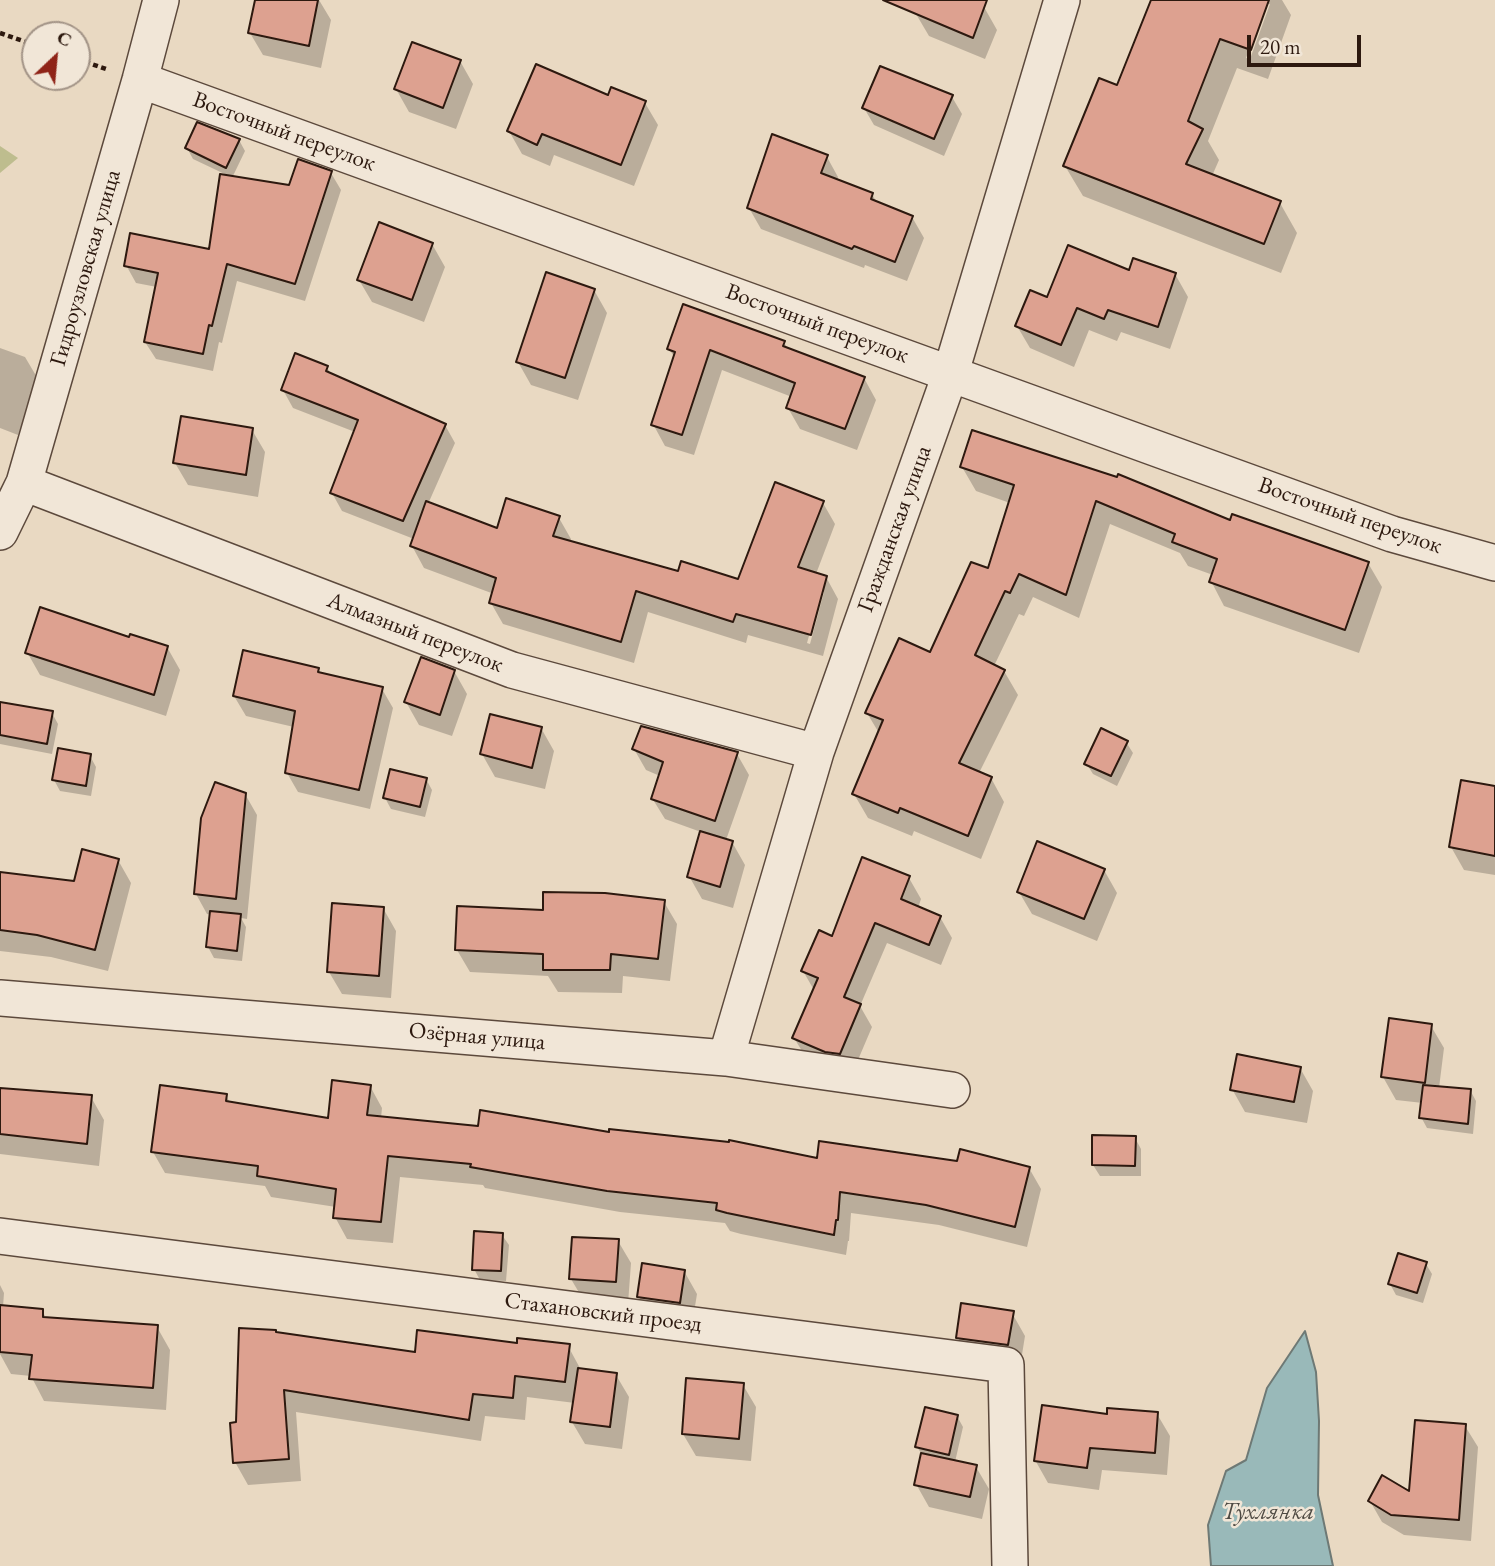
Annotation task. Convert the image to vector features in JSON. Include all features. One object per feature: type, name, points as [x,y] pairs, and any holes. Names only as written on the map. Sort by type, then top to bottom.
[{"type":"street","name":"Гидроузловская улица","points":[[0,532],[24,483],[141,80],[161,0]]},
{"type":"street","name":"Гражданская улица","points":[[726,1058],[816,752],[951,372],[1062,0]]},
{"type":"street","name":"Восточный переулок","points":[[141,80],[1392,534],[1495,563]]},
{"type":"street","name":"Алмазный переулок","points":[[24,483],[512,670],[816,752]]},
{"type":"street","name":"Озёрная улица","points":[[0,998],[726,1058],[952,1090]]},
{"type":"street","name":"Стахановский проезд","points":[[0,1236],[1006,1365],[1010,1566]]},
{"type":"path","points":[[0,33],[21,40]]},
{"type":"shaded area","points":[[0,146],[18,158],[0,173]]},
{"type":"water","name":"Тухлянка","points":[[1305,1331],[1316,1372],[1319,1421],[1318,1495],[1333,1566],[1211,1566],[1208,1525],[1226,1471],[1246,1460],[1267,1388]]},
{"type":"building","points":[[255,0],[318,0],[309,46],[248,33]]},
{"type":"building","points":[[883,0],[987,0],[973,38]]},
{"type":"building","points":[[1151,0],[1269,0],[1251,50],[1220,39],[1188,121],[1203,129],[1186,164],[1281,201],[1264,244],[1063,166],[1099,78],[1117,85]]},
{"type":"building","points":[[412,42],[461,60],[443,108],[394,89]]},
{"type":"building","points":[[536,64],[608,95],[611,87],[646,101],[621,165],[542,134],[537,145],[507,131]]},
{"type":"building","points":[[880,66],[953,95],[934,139],[862,108]]},
{"type":"building","points":[[197,122],[240,139],[226,168],[185,148]]},
{"type":"building","points":[[772,134],[828,155],[821,173],[873,193],[871,199],[913,216],[895,262],[854,246],[852,249],[747,208]]},
{"type":"building","points":[[298,159],[332,171],[295,284],[227,264],[203,354],[144,342],[158,273],[124,266],[130,233],[209,249],[220,174],[289,185]]},
{"type":"building","points":[[379,222],[433,243],[412,300],[357,280]]},
{"type":"building","points":[[1068,245],[1129,270],[1133,258],[1176,273],[1158,327],[1108,310],[1104,319],[1077,308],[1061,345],[1015,326],[1030,290],[1047,297]]},
{"type":"building","points":[[546,272],[595,289],[565,378],[516,362]]},
{"type":"building","points":[[683,304],[785,341],[783,346],[865,377],[845,429],[786,408],[795,383],[710,350],[682,435],[651,425],[675,352],[667,349]]},
{"type":"building","points":[[295,353],[328,366],[326,371],[446,424],[403,521],[330,493],[358,420],[281,390]]},
{"type":"building","points":[[181,416],[253,428],[246,475],[173,463]]},
{"type":"building","points":[[972,430],[1117,477],[1118,474],[1230,520],[1232,514],[1369,562],[1345,630],[1209,582],[1217,559],[1172,542],[1175,534],[1096,501],[1066,595],[1019,574],[1010,593],[1005,591],[975,655],[1005,670],[959,763],[992,777],[968,836],[900,808],[898,813],[852,794],[883,720],[865,713],[899,638],[930,652],[971,562],[988,568],[1014,485],[960,467]]},
{"type":"building","points":[[775,482],[824,501],[798,567],[827,576],[811,635],[736,614],[733,622],[636,591],[621,642],[489,603],[496,578],[410,546],[426,501],[497,528],[506,498],[560,516],[553,536],[678,571],[681,561],[738,579]]},
{"type":"building","points":[[40,607],[129,637],[130,634],[168,646],[154,695],[25,653]]},
{"type":"building","points":[[243,650],[319,668],[318,672],[383,687],[359,790],[285,773],[295,711],[233,696]]},
{"type":"building","points":[[421,657],[455,670],[440,715],[404,702]]},
{"type":"building","points":[[0,702],[53,711],[47,744],[0,735]]},
{"type":"building","points":[[490,714],[542,727],[532,768],[480,754]]},
{"type":"building","points":[[641,726],[738,752],[715,821],[651,799],[663,762],[632,749]]},
{"type":"building","points":[[1101,728],[1128,741],[1111,776],[1084,764]]},
{"type":"building","points":[[58,748],[91,754],[86,786],[52,780]]},
{"type":"building","points":[[390,769],[427,778],[420,807],[383,798]]},
{"type":"building","points":[[1461,780],[1495,786],[1495,856],[1449,847]]},
{"type":"building","points":[[215,782],[246,793],[236,899],[194,894],[201,818]]},
{"type":"building","points":[[700,831],[733,841],[720,887],[687,877]]},
{"type":"building","points":[[1037,841],[1105,869],[1084,919],[1017,892]]},
{"type":"building","points":[[82,849],[119,859],[95,950],[37,935],[0,930],[0,872],[74,881]]},
{"type":"building","points":[[862,857],[910,876],[901,899],[941,916],[929,945],[875,923],[844,997],[861,1004],[840,1054],[825,1052],[792,1038],[818,978],[801,971],[819,930],[832,936]]},
{"type":"building","points":[[543,892],[605,893],[665,900],[658,959],[611,954],[610,970],[543,970],[543,954],[455,950],[457,906],[543,910]]},
{"type":"building","points":[[332,903],[384,907],[379,976],[327,972]]},
{"type":"building","points":[[210,911],[241,914],[237,951],[206,947]]},
{"type":"building","points":[[1389,1018],[1432,1024],[1425,1083],[1381,1077]]},
{"type":"building","points":[[1237,1054],[1301,1067],[1294,1102],[1230,1090]]},
{"type":"building","points":[[332,1080],[371,1085],[367,1115],[478,1126],[480,1110],[609,1132],[609,1129],[729,1140],[817,1158],[819,1141],[957,1161],[960,1149],[1030,1167],[1015,1227],[926,1205],[840,1192],[834,1235],[716,1210],[717,1203],[607,1191],[470,1167],[471,1164],[388,1156],[381,1222],[333,1218],[336,1189],[257,1176],[258,1166],[151,1152],[160,1085],[227,1094],[226,1101],[328,1118]]},
{"type":"building","points":[[1423,1085],[1471,1089],[1468,1124],[1419,1118]]},
{"type":"building","points":[[0,1088],[92,1095],[87,1144],[0,1134]]},
{"type":"building","points":[[1092,1135],[1136,1136],[1135,1166],[1092,1165]]},
{"type":"building","points":[[474,1231],[503,1233],[501,1271],[472,1270]]},
{"type":"building","points":[[572,1237],[619,1239],[616,1282],[569,1279]]},
{"type":"building","points":[[1398,1253],[1427,1262],[1417,1293],[1388,1284]]},
{"type":"building","points":[[642,1263],[685,1270],[680,1303],[637,1297]]},
{"type":"building","points":[[961,1303],[1014,1311],[1008,1345],[956,1338]]},
{"type":"building","points":[[0,1305],[43,1309],[43,1317],[158,1325],[153,1388],[29,1379],[32,1355],[0,1352]]},
{"type":"building","points":[[239,1328],[276,1330],[415,1352],[417,1330],[517,1343],[517,1338],[570,1344],[565,1382],[515,1376],[513,1398],[473,1394],[469,1420],[284,1390],[289,1459],[233,1463],[230,1423],[236,1422]]},
{"type":"building","points":[[578,1368],[617,1373],[610,1427],[570,1422]]},
{"type":"building","points":[[686,1378],[744,1383],[739,1439],[682,1434]]},
{"type":"building","points":[[1042,1405],[1107,1414],[1107,1408],[1158,1412],[1155,1453],[1090,1448],[1087,1468],[1034,1461]]},
{"type":"building","points":[[925,1407],[958,1415],[949,1455],[915,1447]]},
{"type":"building","points":[[1415,1420],[1466,1424],[1459,1520],[1391,1515],[1368,1501],[1382,1475],[1409,1491]]},
{"type":"building","points":[[921,1453],[977,1465],[970,1497],[914,1485]]}]
